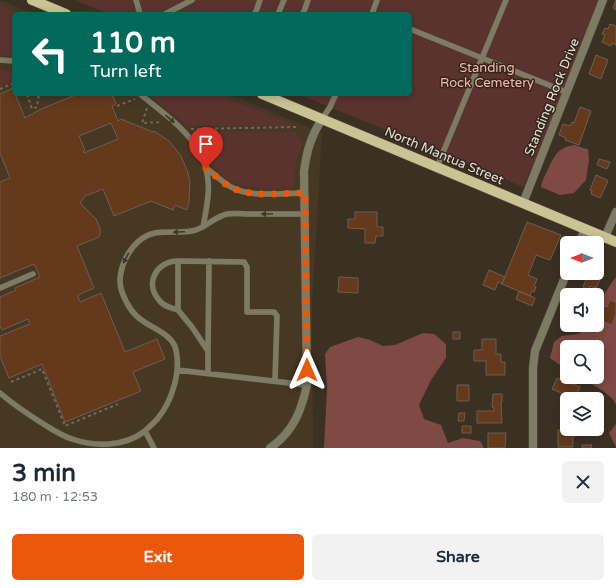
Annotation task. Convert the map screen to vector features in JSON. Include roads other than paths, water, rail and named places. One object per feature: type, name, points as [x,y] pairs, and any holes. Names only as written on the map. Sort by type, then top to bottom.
[{"type":"main road","points":[[32,0],[61,12]]},
{"type":"main road","name":"North Mantua Street","points":[[267,96],[616,242]]},
{"type":"street","name":"Standing Rock Drive","points":[[522,203],[603,0]]},
{"type":"street","points":[[270,448],[291,428],[303,404],[307,386],[306,214],[304,171],[306,156],[313,133],[322,119]]},
{"type":"street","points":[[605,238],[616,212]]},
{"type":"street","points":[[582,236],[585,229]]},
{"type":"street","points":[[533,448],[533,368],[535,351],[564,280]]},
{"type":"lane","points":[[136,0],[139,12]]},
{"type":"lane","points":[[169,12],[192,0]]},
{"type":"lane","points":[[256,12],[260,0]]},
{"type":"lane","points":[[279,12],[284,0]]},
{"type":"lane","points":[[304,12],[308,0]]},
{"type":"lane","points":[[373,12],[377,0]]},
{"type":"lane","points":[[436,167],[506,0]]},
{"type":"lane","points":[[412,30],[566,92]]},
{"type":"lane","points":[[0,60],[12,61]]},
{"type":"lane","points":[[139,96],[173,121],[196,145],[206,168],[208,195],[203,226]]},
{"type":"lane","points":[[322,119],[335,96]]},
{"type":"lane","points":[[206,168],[230,187],[239,191],[249,193],[305,193]]},
{"type":"lane","points":[[0,393],[26,413],[71,439],[98,444],[111,444],[128,440],[145,431],[158,418],[167,404],[174,388],[177,370],[176,349],[169,337],[142,321],[134,314],[126,303],[121,291],[122,265],[127,254],[141,239],[154,233],[193,231],[227,214],[306,214]]},
{"type":"lane","points":[[208,351],[195,331],[178,310],[160,302],[154,294],[152,286],[153,278],[158,269],[165,263],[178,261],[244,262],[247,267],[247,312],[274,312],[277,316],[275,381]]},
{"type":"lane","points":[[178,261],[178,310]]},
{"type":"lane","points":[[208,373],[209,262]]},
{"type":"lane","points":[[0,288],[33,274]]},
{"type":"lane","points":[[177,370],[307,386]]},
{"type":"lane","points":[[145,431],[154,448]]},
{"type":"park label","name":"Standing Rock Cemetery","points":[[487,76]]}]
